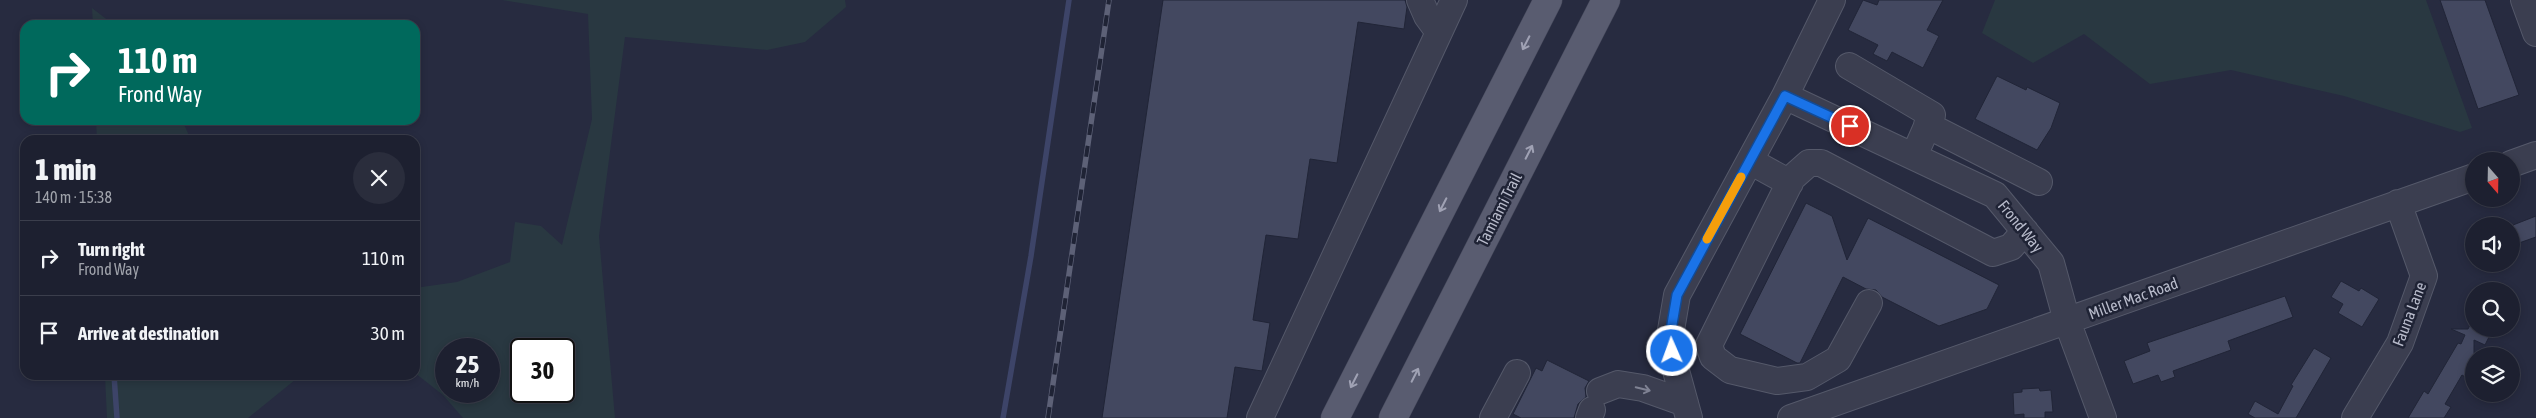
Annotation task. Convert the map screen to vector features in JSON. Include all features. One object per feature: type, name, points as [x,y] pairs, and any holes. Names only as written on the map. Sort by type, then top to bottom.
[{"type":"main road","points":[[1335,418],[1548,0]]},
{"type":"main road","name":"Tamiami Trail","points":[[1393,418],[1606,0]]},
{"type":"street","points":[[1420,0],[1427,16],[1438,31]]},
{"type":"street","points":[[1260,418],[1454,0]]},
{"type":"street","points":[[1687,410],[1675,366],[1670,336],[1677,295],[1785,96],[1832,0]]},
{"type":"street","points":[[2524,0],[2536,33]]},
{"type":"street","points":[[1850,66],[1932,115],[1914,156]]},
{"type":"street","name":"Frond Way","points":[[1785,96],[1995,195],[2051,263],[2067,321],[2103,418]]},
{"type":"street","points":[[1927,125],[2039,182]]},
{"type":"street","points":[[2520,161],[2536,155]]},
{"type":"street","points":[[1750,161],[1790,183]]},
{"type":"street","points":[[1869,302],[1838,359],[1807,377],[1777,382],[1730,370],[1713,357],[1709,345],[1790,183],[1809,163],[1821,163],[1993,253],[2011,247],[2025,232]]},
{"type":"street","name":"Miller Mac Road","points":[[1791,418],[2465,180]]},
{"type":"street","name":"Fauna Lane","points":[[2355,418],[2400,343],[2424,276],[2398,203]]},
{"type":"street","points":[[1675,366],[1712,352]]},
{"type":"street","points":[[1493,418],[1517,373]]},
{"type":"street","points":[[1594,406],[1618,384],[1643,388],[1687,410]]},
{"type":"shaded area","points":[[502,0],[845,0],[846,7],[805,42],[767,50],[625,37],[599,236],[615,418],[463,418],[450,403],[500,403],[500,338],[435,338],[435,389],[420,377],[420,287],[457,282],[510,262],[515,222],[541,226],[562,245],[592,119],[588,14]]},
{"type":"shaded area","points":[[1995,0],[2426,0],[2472,128],[2460,132],[2344,96],[2231,70],[2150,84],[2084,34],[2033,63],[1982,33]]},
{"type":"shaded area","points":[[92,8],[108,20],[93,20]]},
{"type":"shaded area","points":[[96,125],[184,125],[189,135],[97,135]]},
{"type":"shaded area","points":[[105,380],[295,380],[248,418],[107,418]]},
{"type":"building","points":[[1163,0],[1405,0],[1407,7],[1404,29],[1358,22],[1337,163],[1310,159],[1298,239],[1266,235],[1253,320],[1270,323],[1262,371],[1235,367],[1227,418],[1102,418]]},
{"type":"building","points":[[1863,0],[1877,5],[1879,0],[1943,0],[1927,30],[1939,36],[1923,68],[1892,52],[1887,61],[1873,54],[1878,45],[1848,30]]},
{"type":"building","points":[[2440,0],[2485,0],[2519,95],[2478,109]]},
{"type":"building","points":[[1997,76],[2026,90],[2027,87],[2060,103],[2051,128],[2037,150],[1975,119]]},
{"type":"building","points":[[1806,203],[1832,216],[1847,260],[1868,218],[1999,285],[1987,309],[1939,326],[1882,297],[1876,290],[1866,289],[1843,277],[1800,363],[1740,334]]},
{"type":"building","points":[[2536,216],[2536,237],[2520,243],[2520,222]]},
{"type":"building","points":[[2341,281],[2359,291],[2361,288],[2379,299],[2362,327],[2338,313],[2343,304],[2331,297]]},
{"type":"building","points":[[2285,296],[2293,317],[2228,341],[2231,350],[2173,371],[2175,377],[2161,382],[2158,375],[2133,384],[2124,361],[2150,351],[2147,343]]},
{"type":"building","points":[[2451,329],[2465,329],[2465,335]]},
{"type":"building","points":[[2465,335],[2465,337],[2489,337],[2485,345],[2474,340],[2474,347],[2465,347],[2465,377],[2462,375],[2445,404],[2451,407],[2444,418],[2408,418],[2424,391],[2428,394],[2458,343],[2461,344]]},
{"type":"building","points":[[2314,348],[2331,358],[2296,418],[2255,418],[2248,414],[2255,401],[2278,414],[2293,386],[2291,385]]},
{"type":"building","points":[[1547,360],[1589,381],[1585,388],[1586,397],[1578,404],[1574,418],[1521,418],[1513,414],[1536,368],[1542,371]]},
{"type":"building","points":[[2039,388],[2040,391],[2051,390],[2053,412],[2045,412],[2045,418],[2024,418],[2024,414],[2014,415],[2013,393],[2022,392],[2022,389]]},
{"type":"waterway","points":[[1003,418],[1031,256],[1069,0]]},
{"type":"waterway","points":[[114,380],[117,418]]},
{"type":"railway","points":[[1048,418],[1109,0]]},
{"type":"slow traffic","points":[[1707,239],[1741,177]]},
{"type":"route","points":[[1672,351],[1670,336],[1677,295],[1785,96],[1850,126]]}]
